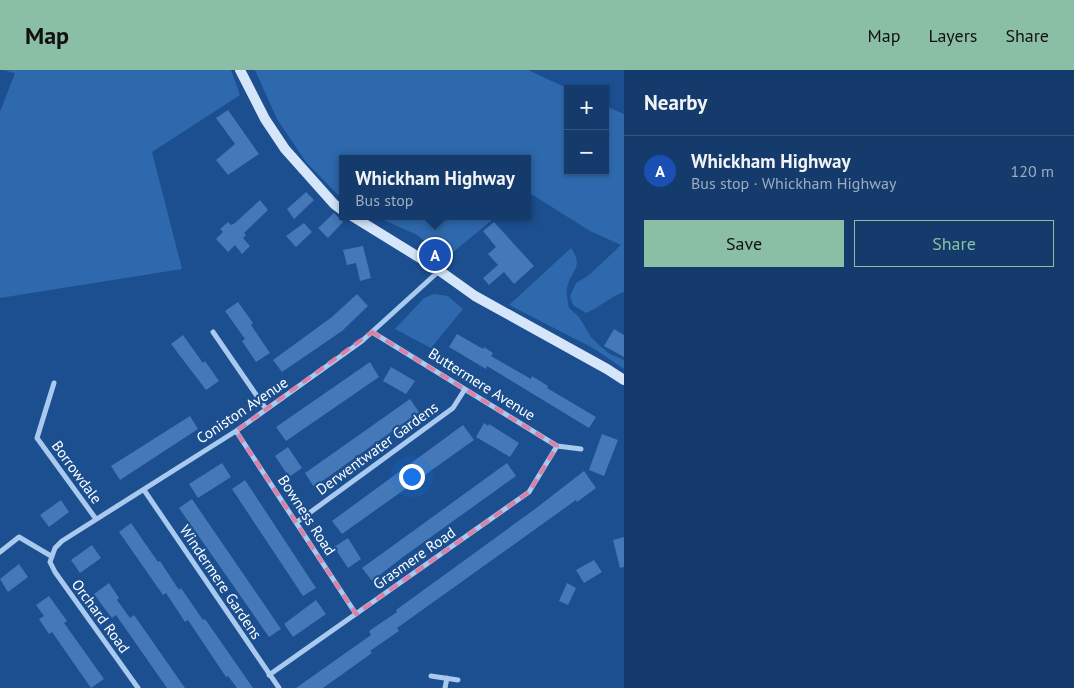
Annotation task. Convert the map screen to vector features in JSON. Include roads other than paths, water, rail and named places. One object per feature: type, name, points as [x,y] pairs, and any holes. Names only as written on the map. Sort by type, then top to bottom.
[{"type":"main road","points":[[240,70],[265,120],[284,150],[339,208]]},
{"type":"main road","points":[[358,220],[475,296],[624,380]]},
{"type":"street","name":"Coniston Avenue","points":[[51,556],[55,548],[62,541],[236,431],[324,369],[372,332],[439,271]]},
{"type":"street","points":[[213,332],[266,409]]},
{"type":"street","name":"Buttermere Avenue","points":[[372,332],[557,446],[581,449]]},
{"type":"street","name":"Borrowdale","points":[[54,383],[37,438],[96,519]]},
{"type":"street","name":"Derwentwater Gardens","points":[[297,522],[453,408],[465,389]]},
{"type":"street","name":"Bowness Road","points":[[236,431],[356,614]]},
{"type":"street","name":"Grasmere Road","points":[[269,675],[529,492],[557,446]]},
{"type":"street","name":"Windermere Gardens","points":[[144,490],[278,688]]},
{"type":"street","points":[[0,552],[19,537],[51,556]]},
{"type":"street","name":"Orchard Road","points":[[51,556],[50,562],[55,572],[138,688]]},
{"type":"street","points":[[432,676],[458,680]]},
{"type":"street","points":[[445,688],[447,678]]},
{"type":"place","name":"Whickham Highway","points":[[435,255]]}]
